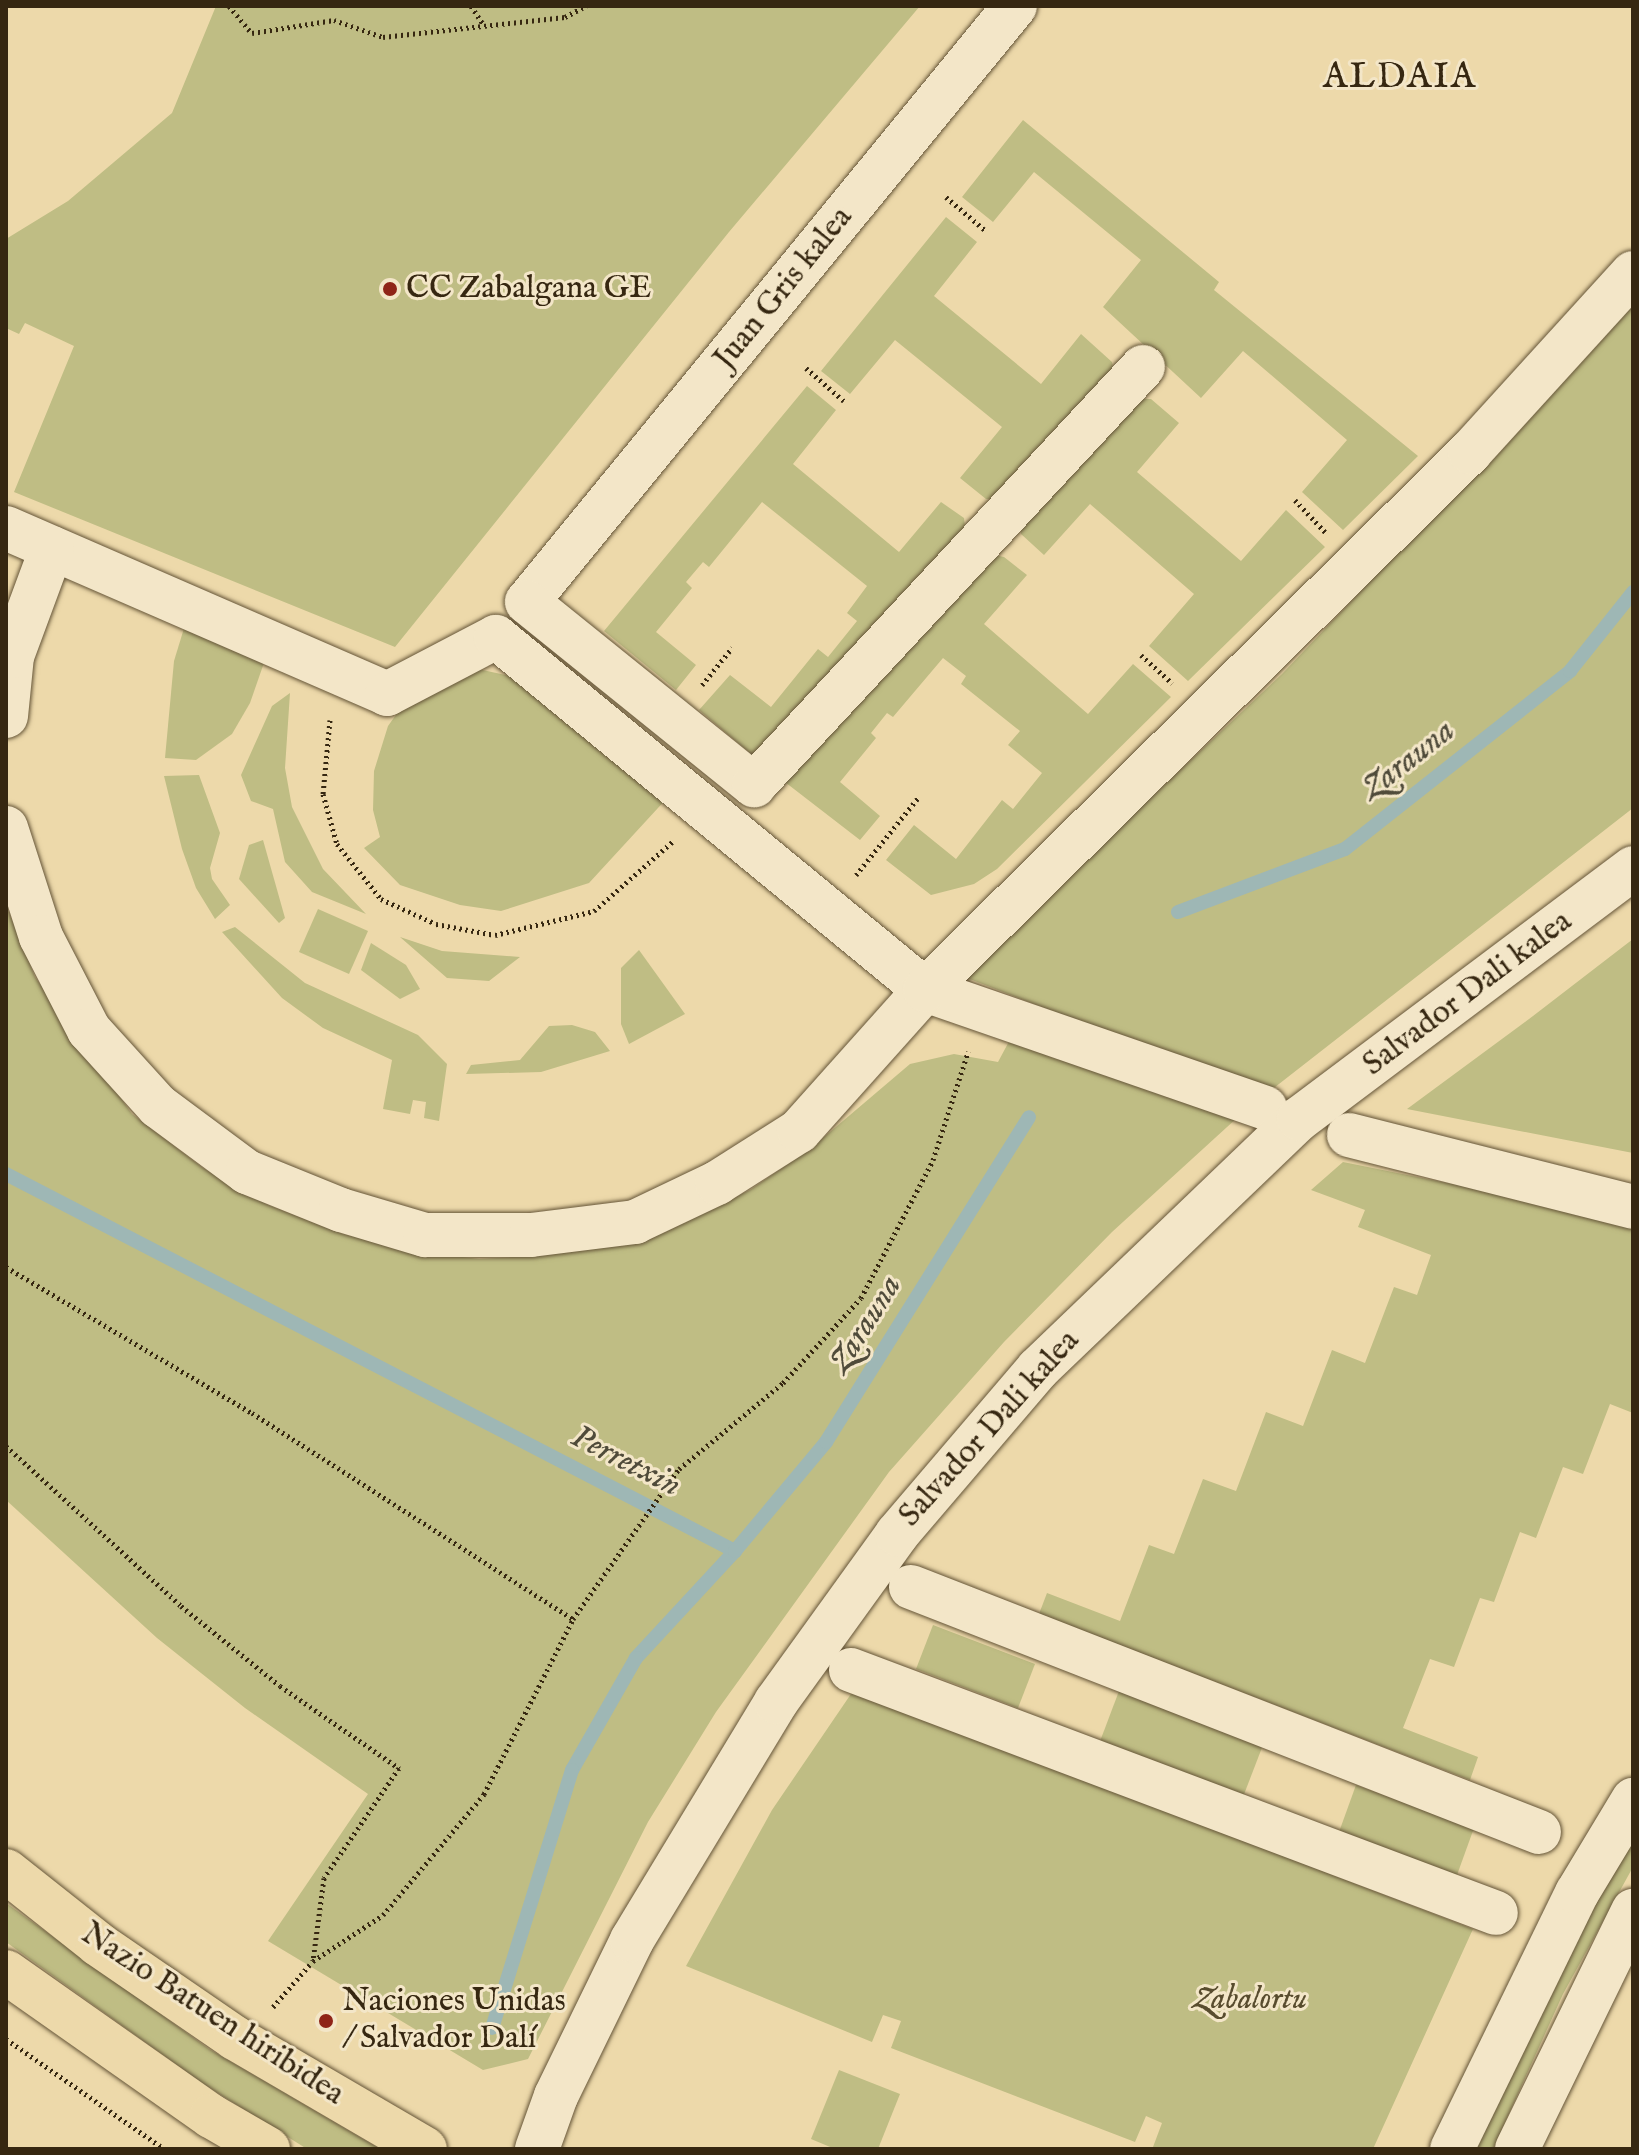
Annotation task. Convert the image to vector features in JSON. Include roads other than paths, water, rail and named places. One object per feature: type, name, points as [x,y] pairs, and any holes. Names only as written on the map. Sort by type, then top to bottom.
[{"type":"main road","name":"Nazio Batuen hiribidea","points":[[6,1871],[98,1944],[235,2038],[425,2149]]},
{"type":"main road","points":[[6,1972],[198,2107],[268,2149]]},
{"type":"street","name":"Juan Gris kalea","points":[[1015,6],[527,602],[754,785],[1143,367]]},
{"type":"street","points":[[6,828],[41,937],[89,1030],[158,1106],[247,1172],[341,1210],[425,1235],[531,1235],[635,1222],[717,1183],[799,1131],[925,990],[1470,452],[1633,273]]},
{"type":"street","points":[[6,528],[387,694],[496,637],[925,990],[1265,1108]]},
{"type":"street","points":[[6,716],[12,656],[52,548]]},
{"type":"street","name":"Salvador Dali kalea","points":[[537,2149],[556,2096],[632,1940],[776,1702],[897,1534],[1038,1369],[1299,1119],[1633,868]]},
{"type":"street","points":[[1349,1135],[1633,1207]]},
{"type":"street","points":[[911,1587],[1539,1832]]},
{"type":"street","points":[[851,1670],[1496,1913]]},
{"type":"street","points":[[1452,2149],[1577,1893],[1633,1800]]},
{"type":"street","points":[[1517,2149],[1633,1911]]},
{"type":"waterway","name":"Zarauna","points":[[1178,912],[1345,849],[1570,671],[1633,592]]},
{"type":"waterway","name":"Zarauna","points":[[735,1551],[826,1442],[1029,1117]]},
{"type":"waterway","name":"Perretxin","points":[[6,1174],[735,1551],[636,1658],[572,1770],[492,2028]]},
{"type":"place","name":"CC Zabalgana GE","points":[[390,289]]},
{"type":"place","name":"Naciones Unidas / Salvador Dalí","points":[[326,2021]]},
{"type":"district","name":"ALDAIA","points":[[1400,78]]},
{"type":"park label","name":"Zabalortu","points":[[1250,2000]]}]
